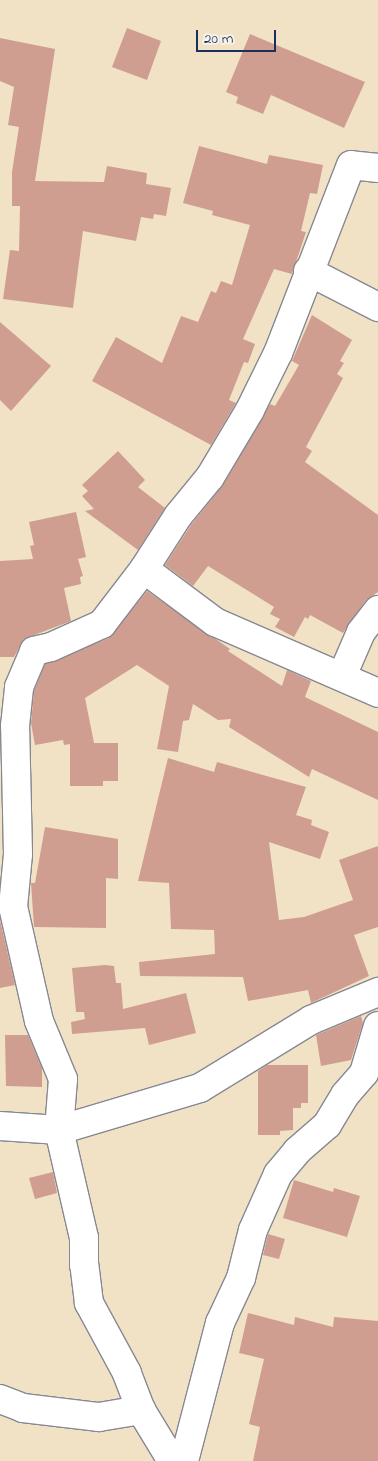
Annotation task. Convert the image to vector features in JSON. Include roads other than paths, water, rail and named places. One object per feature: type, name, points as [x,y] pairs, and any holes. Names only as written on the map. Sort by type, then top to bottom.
[{"type":"street","points":[[172,1461],[141,1410],[127,1372],[89,1303],[84,1266],[84,1238],[64,1160],[59,1130],[64,1079],[39,1021],[13,908],[18,854],[15,726],[19,687],[34,651],[51,648],[102,624],[144,569],[178,516],[210,477],[250,410],[278,353],[308,271],[351,166],[378,168]]},
{"type":"street","points":[[308,271],[378,307]]},
{"type":"street","points":[[144,569],[214,622],[378,693]]},
{"type":"street","points":[[342,676],[361,632],[378,610]]},
{"type":"street","points":[[0,1126],[59,1130],[200,1088],[311,1020],[378,992]]},
{"type":"street","points":[[184,1461],[220,1323],[241,1278],[253,1230],[278,1174],[297,1151],[327,1125],[345,1095],[364,1073],[378,1026]]},
{"type":"street","points":[[0,1399],[23,1408],[99,1417],[141,1410]]}]
